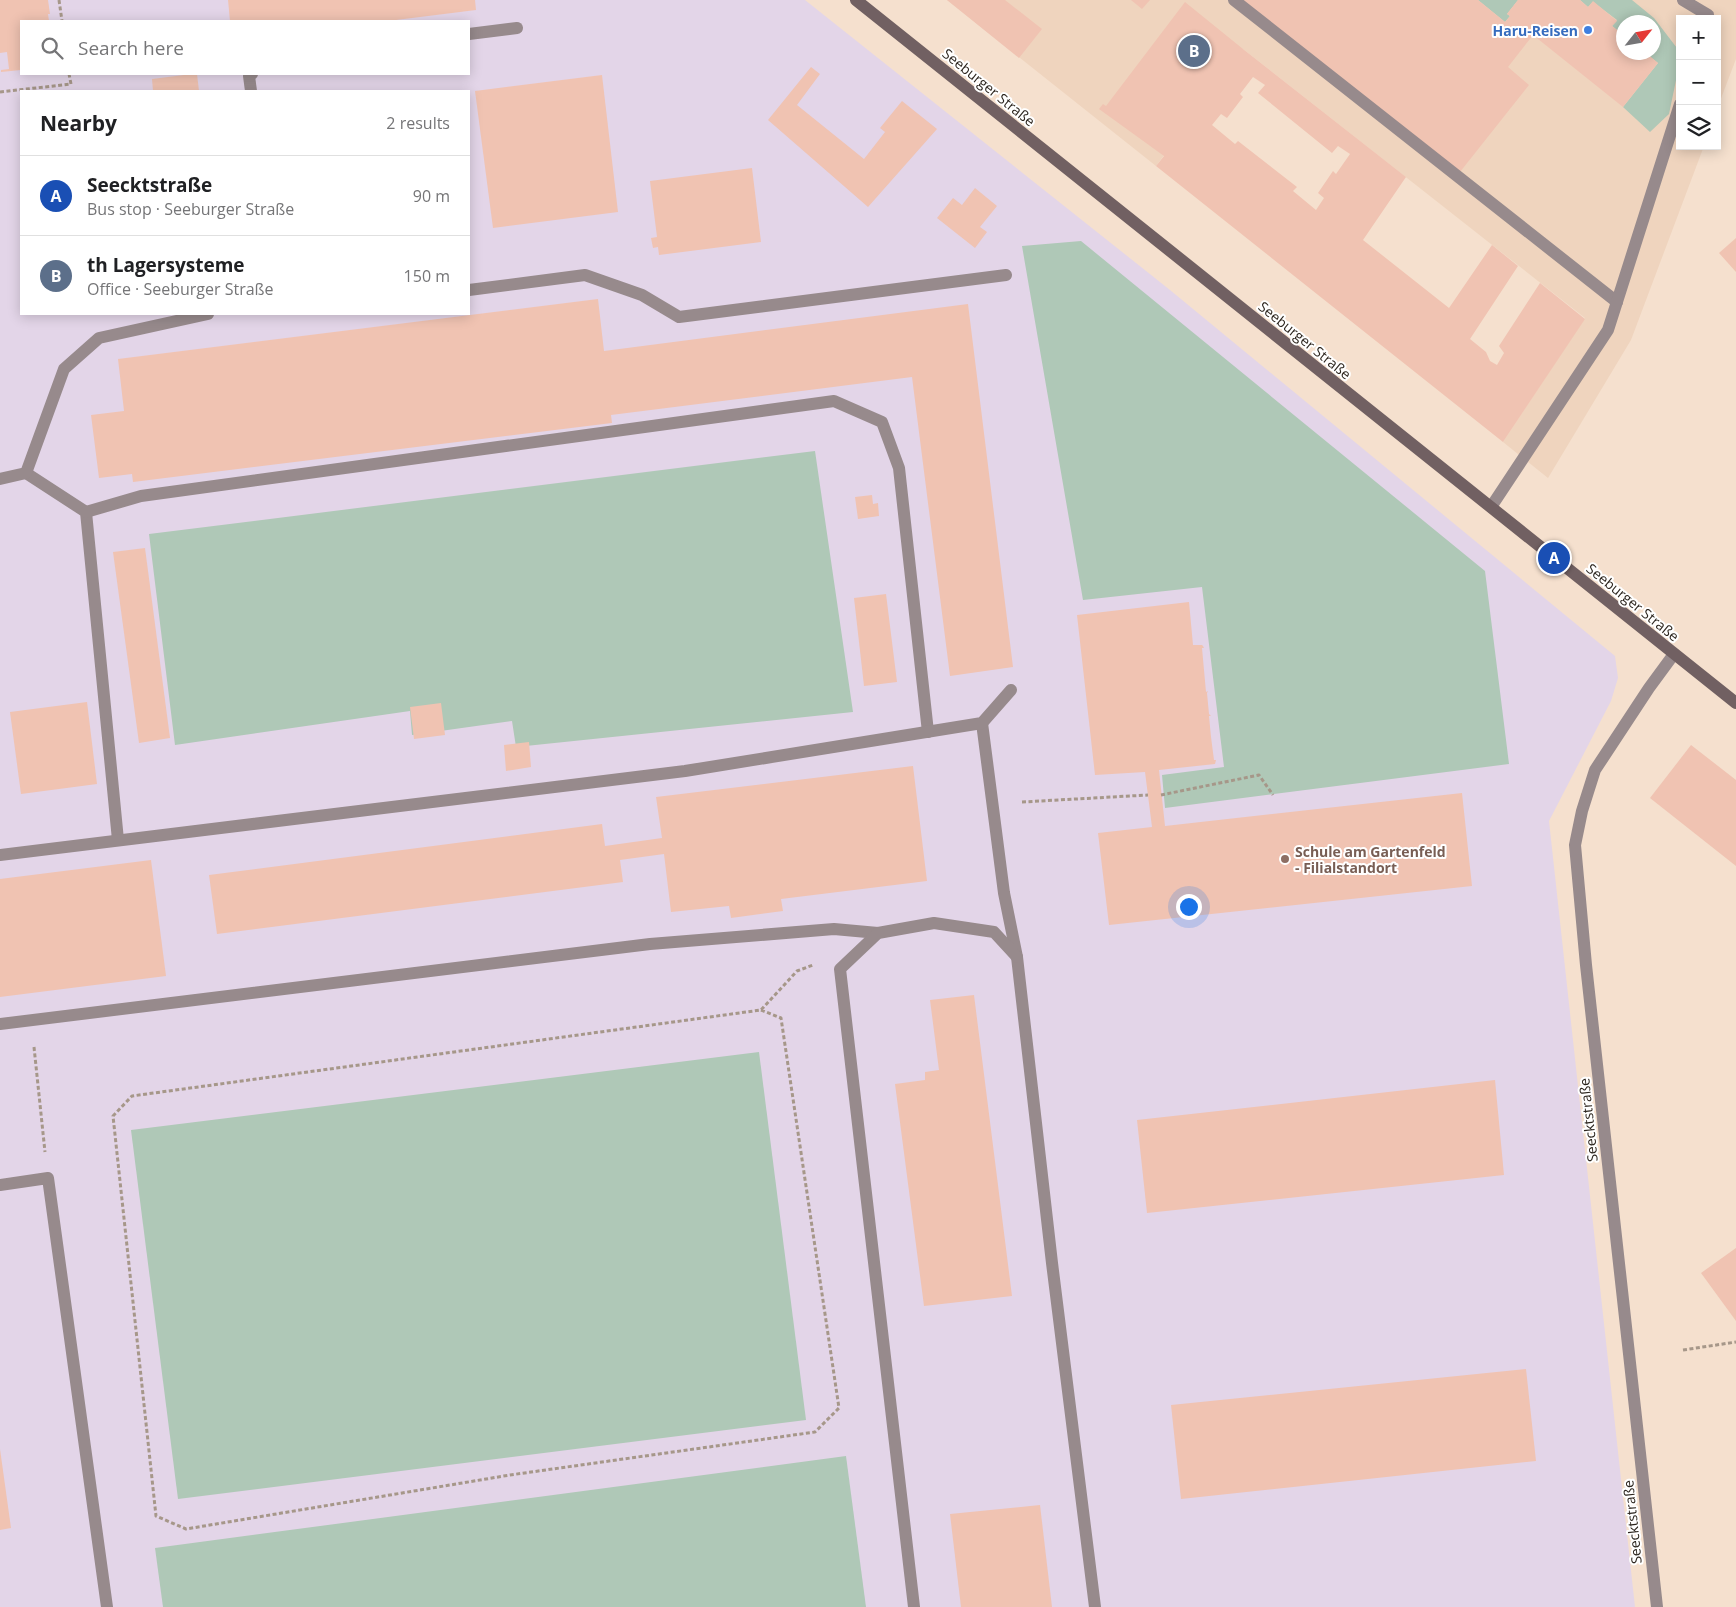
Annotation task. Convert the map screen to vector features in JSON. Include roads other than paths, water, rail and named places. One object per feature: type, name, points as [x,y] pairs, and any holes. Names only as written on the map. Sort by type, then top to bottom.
[{"type":"street","name":"Seeburger Straße","points":[[856,0],[1736,703]]},
{"type":"street","points":[[1234,0],[1617,302]]},
{"type":"street","points":[[1684,0],[1708,15]]},
{"type":"street","points":[[470,34],[517,28]]},
{"type":"street","points":[[250,75],[249,76],[251,90]]},
{"type":"street","points":[[1491,507],[1608,330],[1680,105]]},
{"type":"street","points":[[470,290],[585,275],[642,295],[679,317],[1006,275]]},
{"type":"street","points":[[26,473],[64,369],[99,338],[203,315]]},
{"type":"street","points":[[0,479],[26,473],[86,512],[141,496],[834,401],[882,422],[899,468],[928,732]]},
{"type":"street","points":[[86,512],[118,840]]},
{"type":"street","name":"Seecktstraße","points":[[1657,1607],[1586,974],[1575,846],[1582,811],[1595,770],[1649,688],[1674,654]]},
{"type":"street","points":[[0,855],[685,771],[928,732],[982,723],[1011,690]]},
{"type":"street","points":[[982,723],[1004,893],[1017,957],[1053,1273],[1095,1607]]},
{"type":"street","points":[[0,1024],[650,944],[834,929],[878,933],[934,923],[994,932],[1017,957]]},
{"type":"street","points":[[878,933],[840,969],[914,1607]]},
{"type":"street","points":[[0,1185],[48,1178],[107,1607]]},
{"type":"place","name":"Haru-Reisen","points":[[1588,30]]},
{"type":"place","name":"th Lagersysteme","points":[[1194,51]]},
{"type":"place","name":"Seecktstraße","points":[[1554,558]]},
{"type":"place","name":"Schule am Gartenfeld - Filialstandort","points":[[1285,859]]}]
